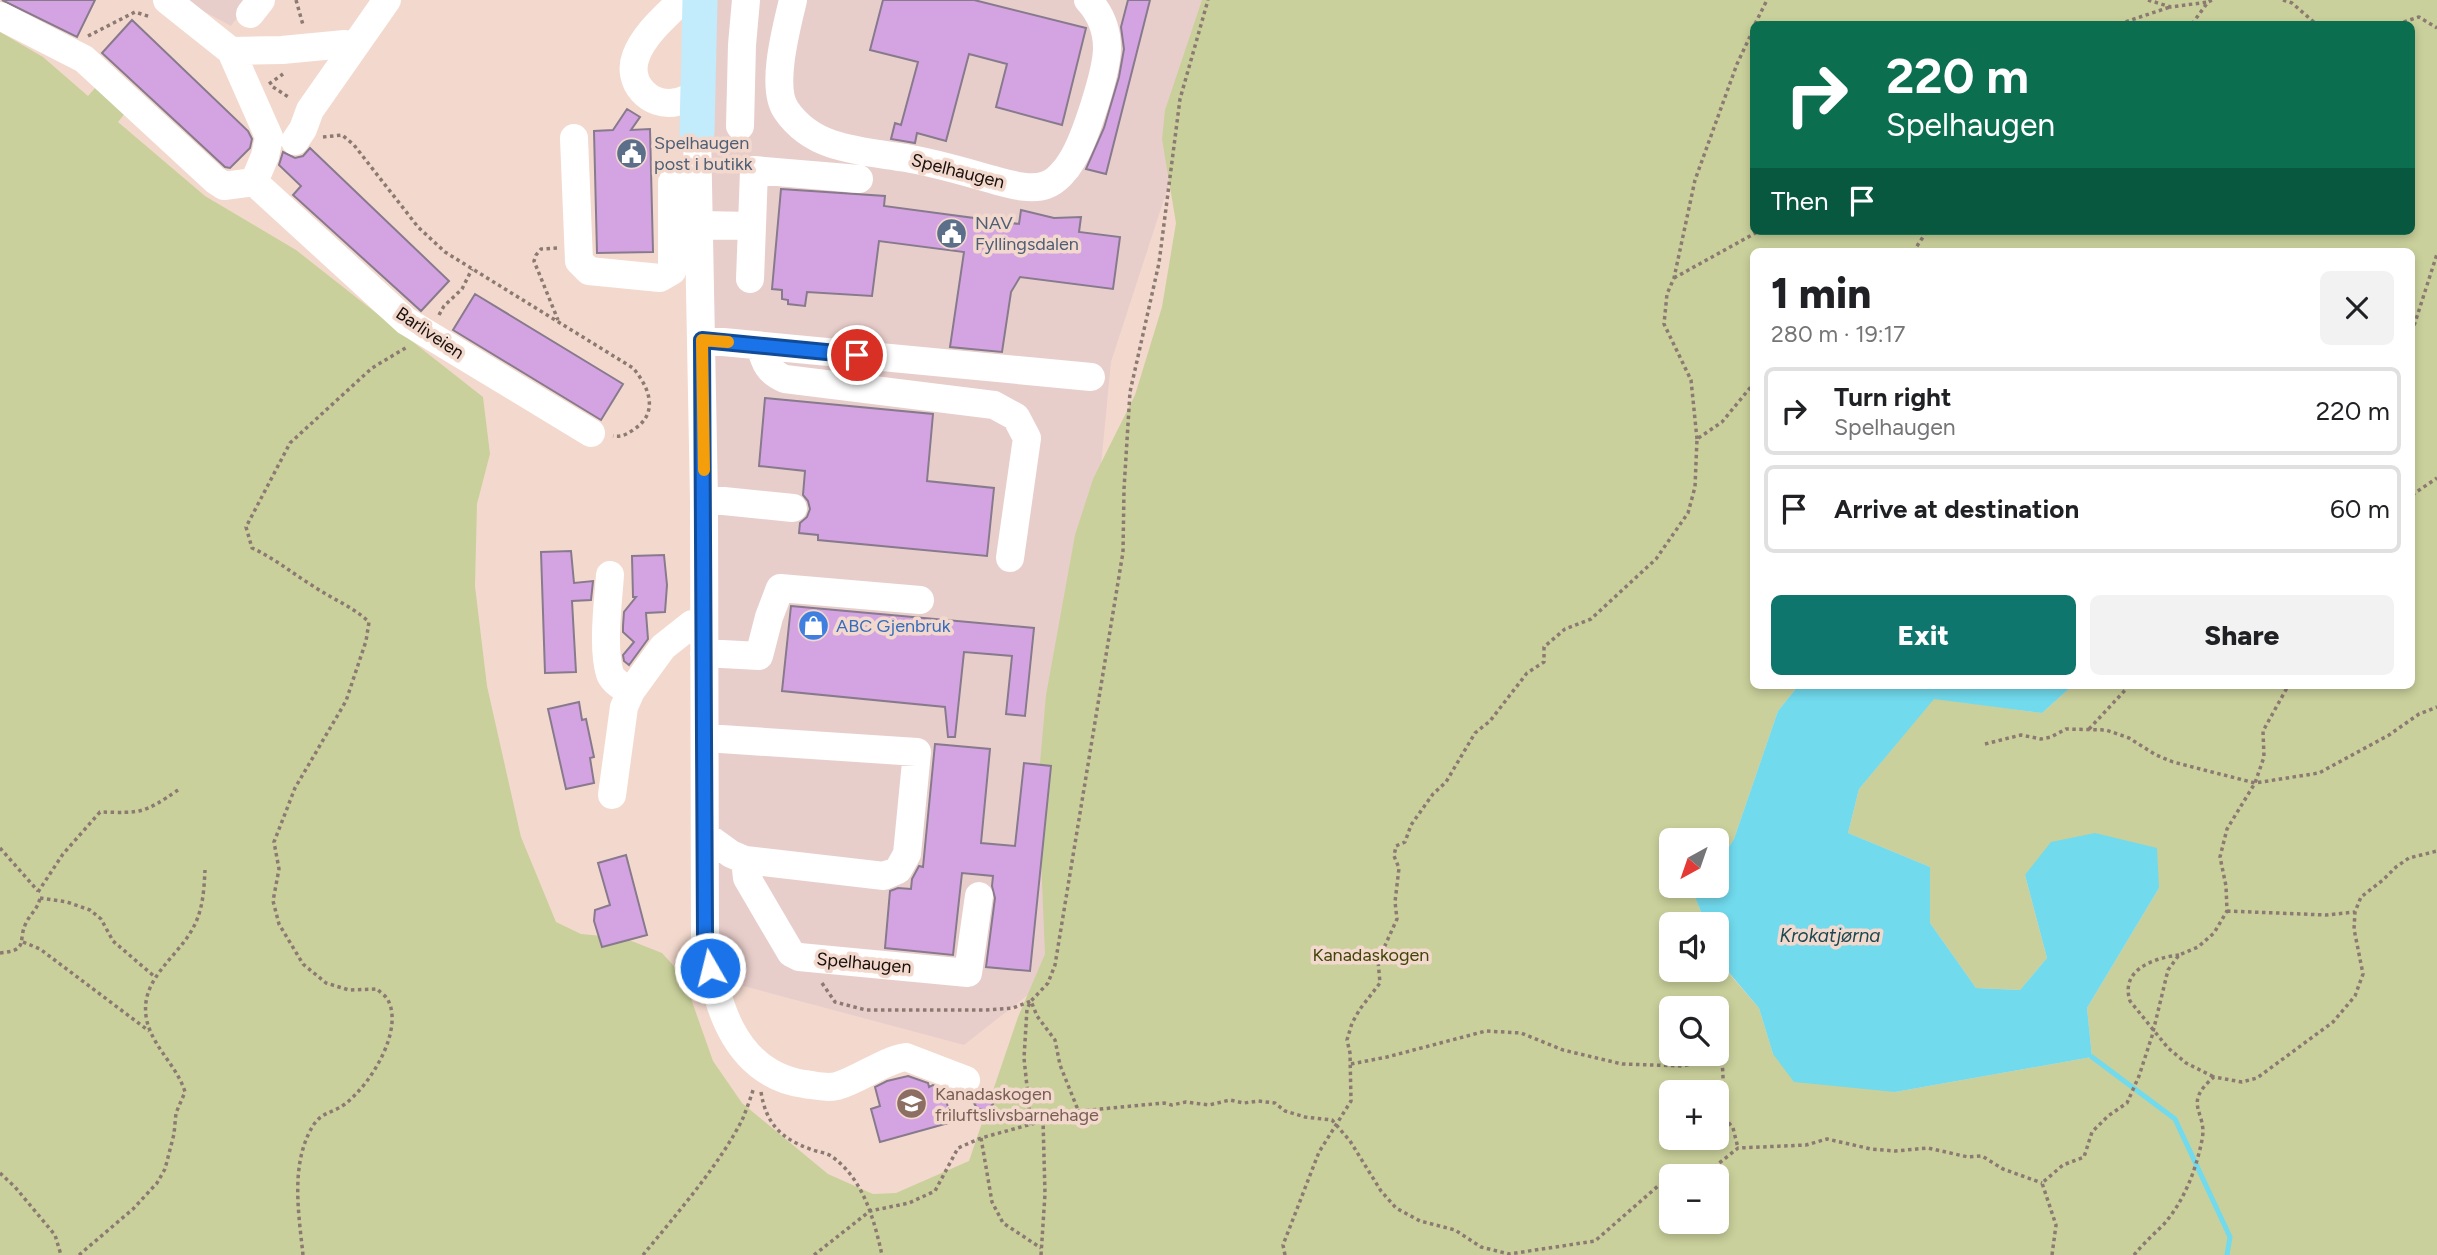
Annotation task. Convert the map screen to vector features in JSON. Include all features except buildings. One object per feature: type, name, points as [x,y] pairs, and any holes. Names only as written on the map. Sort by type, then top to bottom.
[{"type":"main road","points":[[697,132],[700,0]]},
{"type":"street","points":[[299,135],[310,110],[387,0]]},
{"type":"street","points":[[682,0],[637,52],[633,79],[649,98],[661,103],[676,103],[697,93]]},
{"type":"street","points":[[740,126],[746,0]]},
{"type":"street","name":"Spelhaugen","points":[[793,0],[781,66],[780,87],[785,108],[801,127],[815,136],[844,147],[933,164],[1033,188],[1054,181],[1072,160],[1093,108],[1107,50],[1105,28],[1098,10],[1088,0]]},
{"type":"street","points":[[160,9],[231,51],[282,50],[345,44],[353,46]]},
{"type":"street","points":[[0,16],[84,59],[224,186],[254,182],[265,156],[269,137],[231,51]]},
{"type":"street","points":[[697,132],[704,499],[705,934],[710,968],[729,1027],[747,1055],[761,1069],[786,1081],[836,1086],[906,1057],[966,1080]]},
{"type":"street","points":[[574,138],[579,261],[589,271],[660,278],[672,271],[672,182],[698,181]]},
{"type":"street","points":[[750,279],[754,170],[859,179]]},
{"type":"street","name":"Barliveien","points":[[254,182],[406,321],[433,324],[591,433]]},
{"type":"street","points":[[699,225],[752,226]]},
{"type":"street","points":[[702,340],[1091,377]]},
{"type":"street","points":[[760,346],[765,364],[773,374],[785,379],[994,405],[1016,417],[1027,438],[1010,558]]},
{"type":"street","points":[[704,499],[793,508]]},
{"type":"street","points":[[610,575],[606,638],[611,675],[617,683],[631,691]]},
{"type":"street","points":[[704,653],[760,656],[769,617],[780,588],[920,600]]},
{"type":"street","points":[[612,795],[624,706],[631,691],[663,647],[692,624],[703,623]]},
{"type":"street","points":[[706,738],[917,752],[907,854],[898,870],[884,876],[745,860],[706,841]]},
{"type":"street","name":"Spelhaugen","points":[[745,860],[747,878],[791,953],[799,957],[968,973],[979,896]]},
{"type":"path","points":[[1031,1125],[1024,1058],[1027,1009],[1048,983],[1055,965],[1123,552],[1130,392],[1159,263],[1180,99],[1208,0]]},
{"type":"path","points":[[1756,21],[1767,0]]},
{"type":"path","points":[[2148,0],[2171,7]]},
{"type":"path","points":[[2283,0],[2292,3],[2313,21]]},
{"type":"path","points":[[2128,21],[2171,7],[2210,1]]},
{"type":"path","points":[[2194,21],[2210,1]]},
{"type":"path","points":[[71,51],[92,33],[135,12],[160,9]]},
{"type":"path","points":[[2403,21],[2419,17],[2437,28]]},
{"type":"path","points":[[1286,1255],[1283,1245],[1319,1152],[1350,1101],[1347,1040],[1352,1023],[1380,983],[1378,961],[1397,919],[1395,902],[1399,868],[1394,856],[1396,846],[1405,842],[1411,825],[1433,794],[1446,782],[1475,733],[1503,706],[1527,673],[1544,663],[1544,647],[1565,629],[1591,619],[1656,559],[1688,513],[1695,487],[1698,439],[1691,380],[1664,324],[1667,294],[1674,278],[1695,180],[1750,35]]},
{"type":"path","points":[[299,135],[313,138],[342,135],[354,145],[418,227],[445,252],[633,368],[645,383],[651,401],[647,416],[637,428],[622,437],[591,433]]},
{"type":"path","points":[[1674,278],[1752,235]]},
{"type":"path","points":[[558,322],[536,267],[536,256],[545,248],[579,247]]},
{"type":"path","points":[[2415,323],[2437,254]]},
{"type":"path","points":[[303,1255],[299,1206],[301,1153],[310,1130],[321,1115],[344,1105],[365,1085],[385,1051],[392,1019],[388,999],[377,989],[349,990],[326,983],[303,964],[279,924],[273,901],[279,869],[274,842],[295,788],[346,701],[366,641],[369,622],[354,608],[314,587],[275,558],[252,548],[246,527],[290,443],[372,368],[433,324],[444,306],[462,289],[472,269]]},
{"type":"path","points":[[1698,439],[1722,422],[1750,388]]},
{"type":"path","points":[[2415,493],[2437,478]]},
{"type":"path","points":[[2089,729],[2126,689]]},
{"type":"path","points":[[2286,689],[2263,731],[2264,757],[2255,783],[2227,830],[2220,857],[2226,886],[2227,911],[2214,933],[2198,947],[2143,965],[2128,981],[2130,1001],[2152,1033],[2186,1063],[2214,1077],[2242,1082],[2257,1077],[2333,1022],[2355,996],[2363,974],[2354,929],[2355,912],[2361,897],[2410,858],[2437,851]]},
{"type":"path","points":[[1985,744],[2021,735],[2041,739],[2066,729],[2106,730],[2129,738],[2155,755],[2173,762],[2255,783],[2319,773],[2389,735],[2419,714],[2437,707]]},
{"type":"path","points":[[38,892],[63,854],[100,812],[138,813],[151,808],[178,790]]},
{"type":"path","points":[[0,848],[38,892],[40,898],[26,923],[23,942],[15,950],[0,953]]},
{"type":"path","points":[[79,1255],[148,1194],[164,1169],[174,1134],[176,1113],[185,1093],[184,1086],[149,1031],[145,1014],[147,999],[149,987],[155,977],[194,927],[204,898],[205,870]]},
{"type":"path","points":[[40,898],[67,902],[90,910],[101,919],[113,941],[155,977]]},
{"type":"path","points":[[2227,911],[2326,915],[2355,912]]},
{"type":"path","points":[[23,942],[40,948],[149,1031]]},
{"type":"path","points":[[2042,1183],[2063,1165],[2086,1154],[2092,1132],[2108,1116],[2127,1103],[2139,1076],[2168,970],[2179,955]]},
{"type":"path","points":[[822,981],[835,1002],[866,1010],[986,1010],[1013,1008],[1031,1001]]},
{"type":"path","points":[[1031,1001],[1037,1016],[1055,1040],[1060,1065],[1079,1111]]},
{"type":"path","points":[[1350,1064],[1486,1031],[1521,1033],[1563,1050],[1622,1064],[1683,1066],[1722,1057],[1725,1118],[1733,1128],[1738,1148]]},
{"type":"path","points":[[761,1069],[760,1089],[764,1111],[771,1124],[799,1145],[830,1155],[859,1186],[870,1211],[882,1255]]},
{"type":"path","points":[[643,1255],[726,1147],[743,1118],[761,1069]]},
{"type":"path","points":[[2134,1255],[2164,1224],[2193,1175],[2203,1136],[2196,1100],[2202,1088],[2214,1077]]},
{"type":"path","points":[[814,1255],[870,1211],[909,1203],[935,1191],[958,1148],[981,1138],[1079,1111],[1164,1103],[1209,1105],[1230,1100],[1244,1103],[1258,1101],[1275,1103],[1285,1111],[1305,1117],[1332,1120],[1350,1141],[1381,1191],[1396,1208],[1420,1221],[1455,1230],[1481,1247],[1509,1255],[1595,1241],[1659,1186]]},
{"type":"path","points":[[1041,1255],[1045,1194],[1044,1120]]},
{"type":"path","points":[[981,1138],[992,1202],[997,1212],[1003,1223],[1041,1248]]},
{"type":"path","points":[[1718,1164],[1738,1148],[1806,1145],[1827,1139],[1871,1149],[1895,1151],[1928,1148],[1968,1157],[1982,1156],[2003,1169],[2042,1183]]},
{"type":"path","points":[[0,1173],[55,1236],[61,1255]]},
{"type":"path","points":[[2042,1183],[2056,1224],[2052,1255]]},
{"type":"shaded area","points":[[183,0],[250,0],[231,26]]},
{"type":"shaded area","points":[[715,0],[1229,0],[1111,362],[1052,976],[964,1045],[717,979],[707,197]]},
{"type":"green space","name":"Kanadaskogen","points":[[1202,0],[2437,0],[2437,1255],[0,1255],[0,32],[43,57],[88,96],[96,87],[126,112],[118,122],[205,196],[296,250],[483,397],[490,454],[477,504],[475,586],[487,686],[521,837],[556,922],[581,934],[624,938],[662,953],[683,976],[713,1061],[742,1103],[828,1174],[873,1194],[896,1193],[969,1161],[1018,1017],[1045,954],[1038,786],[1046,695],[1075,535],[1093,479],[1135,395],[1162,307],[1176,223],[1162,139],[1165,110]]},
{"type":"water","name":"Krokatjørna","points":[[1796,689],[2069,689],[2042,713],[1934,699],[1859,789],[1848,833],[1930,867],[1930,923],[1976,988],[2020,990],[2047,958],[2025,875],[2051,842],[2095,833],[2157,848],[2159,888],[2087,1008],[2092,1057],[1895,1092],[1794,1082],[1773,1054],[1759,1008],[1729,973],[1729,912],[1701,912],[1695,898],[1729,898],[1729,847],[1734,839],[1778,711]]},
{"type":"waterway","points":[[2092,1057],[2175,1119],[2230,1237],[2227,1255]]},
{"type":"slow traffic","points":[[704,470],[702,340],[728,342]]},
{"type":"place","name":"Spelhaugen post i butikk","points":[[631,153]]},
{"type":"place","name":"NAV Fyllingsdalen","points":[[952,233]]},
{"type":"place","name":"ABC Gjenbruk","points":[[813,626]]},
{"type":"place","name":"Kanadaskogen friluftslivsbarnehage","points":[[912,1104]]},
{"type":"route","points":[[710,968],[705,934],[702,340],[857,355]]}]
